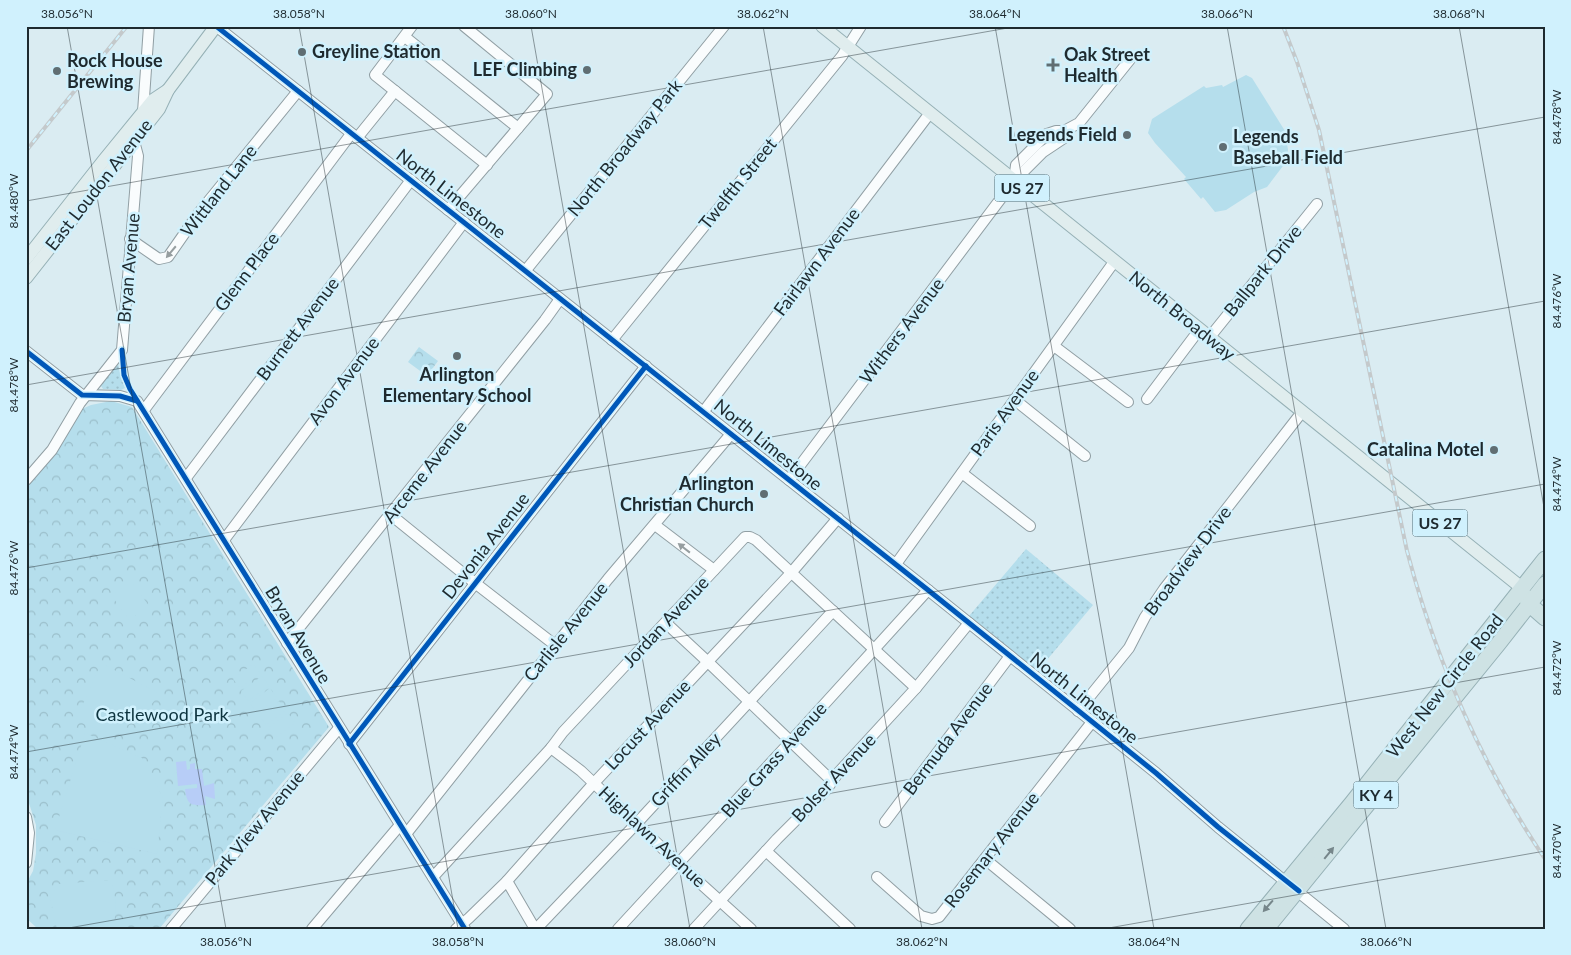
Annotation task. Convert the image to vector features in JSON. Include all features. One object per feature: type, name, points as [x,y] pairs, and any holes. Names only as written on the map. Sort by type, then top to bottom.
[{"type":"highway","name":"West New Circle Road","points":[[1293,887],[1545,558]]},
{"type":"highway","name":"US 27","points":[[1522,588],[1539,596],[1545,618]]},
{"type":"highway","name":"West New Circle Road","points":[[1293,887],[1539,596]]},
{"type":"highway","name":"KY 4","points":[[1248,929],[1293,887]]},
{"type":"highway","name":"KY 4","points":[[1266,929],[1293,887]]},
{"type":"main road","name":"East Loudon Avenue","points":[[26,259],[61,224],[134,141],[159,109],[168,90],[216,26]]},
{"type":"main road","name":"North Broadway","points":[[822,26],[1522,588]]},
{"type":"main road","name":"East Loudon Avenue","points":[[26,278],[61,224],[143,112],[153,100],[168,90]]},
{"type":"street","points":[[143,112],[149,26]]},
{"type":"street","name":"North Limestone","points":[[216,26],[896,564],[1156,773],[1218,827],[1344,929]]},
{"type":"street","points":[[412,26],[375,75],[487,165]]},
{"type":"street","points":[[448,210],[547,94],[464,26]]},
{"type":"street","name":"North Broadway Park","points":[[526,270],[724,26]]},
{"type":"street","name":"Twelfth Street","points":[[612,340],[842,56],[861,26]]},
{"type":"street","points":[[405,36],[518,128]]},
{"type":"street","name":"Withers Avenue","points":[[788,480],[1014,181],[1016,165],[1048,134],[1056,130],[1064,131],[1078,123],[1132,57]]},
{"type":"street","name":"Wittland Lane","points":[[130,239],[154,257],[159,259],[166,258],[199,213],[298,91]]},
{"type":"street","name":"Glenn Place","points":[[144,410],[354,136],[395,91]]},
{"type":"street","name":"Fairlawn Avenue","points":[[704,411],[930,113]]},
{"type":"street","name":"Bryan Avenue","points":[[86,396],[122,350],[138,156],[134,141]]},
{"type":"street","name":"Burnett Avenue","points":[[186,478],[411,180]]},
{"type":"street","name":"Ballpark Drive","points":[[1209,338],[1317,204]]},
{"type":"street","name":"Avon Avenue","points":[[224,540],[464,222]]},
{"type":"street","name":"Paris Avenue","points":[[896,564],[1114,262]]},
{"type":"street","name":"Arceme Avenue","points":[[287,643],[560,299]]},
{"type":"street","points":[[1147,399],[1199,330]]},
{"type":"street","points":[[1054,346],[1128,402]]},
{"type":"street","points":[[26,351],[78,392],[86,396],[52,450],[26,480]]},
{"type":"street","name":"Devonia Avenue","points":[[349,744],[646,366]]},
{"type":"street","name":"Bryan Avenue","points":[[86,396],[120,396],[137,400],[433,877],[461,927]]},
{"type":"street","points":[[1015,400],[1085,456]]},
{"type":"street","name":"Broadview Drive","points":[[1078,711],[1129,648],[1145,617],[1164,589],[1302,412]]},
{"type":"street","name":"Carlisle Avenue","points":[[312,929],[403,830],[608,579],[731,434]]},
{"type":"street","points":[[962,473],[1030,526]]},
{"type":"street","points":[[390,515],[555,645]]},
{"type":"street","name":"Locust Avenue","points":[[461,927],[507,880],[594,783],[791,573],[838,518]]},
{"type":"street","points":[[655,525],[714,570]]},
{"type":"street","name":"Jordan Avenue","points":[[433,877],[551,748],[563,732],[745,537],[750,536],[916,688]]},
{"type":"street","name":"Blue Grass Avenue","points":[[618,929],[928,590]]},
{"type":"street","name":"Griffin Alley","points":[[536,929],[636,824],[833,610]]},
{"type":"street","points":[[666,623],[832,781]]},
{"type":"street","name":"Bolser Avenue","points":[[694,929],[820,796],[916,688],[969,623]]},
{"type":"street","name":"Bermuda Avenue","points":[[885,822],[1010,656]]},
{"type":"street","name":"Rosemary Avenue","points":[[877,877],[921,916],[932,919],[939,917],[1092,722]]},
{"type":"street","name":"Park View Avenue","points":[[170,929],[339,728]]},
{"type":"street","name":"Highlawn Avenue","points":[[551,748],[594,783],[751,929]]},
{"type":"street","points":[[26,817],[29,833],[26,863]]},
{"type":"street","points":[[766,851],[850,929]]},
{"type":"street","points":[[985,859],[1070,929]]},
{"type":"street","points":[[507,880],[536,929]]},
{"type":"green space","name":"Legends Baseball Field","points":[[1246,75],[1252,78],[1285,131],[1288,150],[1286,162],[1267,187],[1254,192],[1226,210],[1215,212],[1203,197],[1201,199],[1184,179],[1186,177],[1148,133],[1152,119],[1204,86],[1206,88],[1222,85],[1223,87]]},
{"type":"green space","points":[[419,347],[438,361],[427,376],[408,362]]},
{"type":"green space","points":[[118,363],[125,388],[121,390],[103,389],[101,386],[102,382]]},
{"type":"green space","name":"Castlewood Park","points":[[111,401],[132,407],[329,727],[159,929],[38,929],[26,918],[26,884],[33,871],[36,853],[36,825],[26,794],[26,483],[62,444],[82,409]]},
{"type":"green space","points":[[1026,549],[1093,605],[1036,673],[969,616]]},
{"type":"green space","points":[[131,581],[149,606],[129,620],[112,596]]},
{"type":"green space","points":[[101,663],[160,694],[139,719],[124,727],[102,732],[76,720]]},
{"type":"green space","points":[[253,664],[260,673],[240,688],[233,679]]},
{"type":"green space","points":[[262,676],[269,686],[248,701],[241,691]]},
{"type":"green space","points":[[270,688],[277,698],[257,713],[250,703]]},
{"type":"green space","points":[[279,701],[286,710],[266,725],[259,715]]},
{"type":"green space","points":[[288,713],[295,723],[275,738],[268,728]]},
{"type":"green space","points":[[85,733],[142,758],[163,797],[157,854],[55,830]]},
{"type":"green space","points":[[111,880],[116,904],[112,929],[57,929],[50,898],[58,884]]},
{"type":"shaded area","points":[[186,761],[187,770],[190,769],[190,764],[195,763],[195,769],[202,769],[204,786],[214,783],[215,799],[205,796],[206,805],[193,805],[187,798],[185,789],[197,788],[197,784],[178,786],[176,762]]},
{"type":"railway","points":[[26,151],[127,26]]},
{"type":"railway","points":[[1283,26],[1319,130],[1407,551],[1419,592],[1432,632],[1463,711],[1501,786],[1545,859]]},
{"type":"cycle path","points":[[216,26],[928,590],[1156,773],[1218,827],[1299,891]]},
{"type":"cycle path","points":[[122,350],[124,375],[130,389],[465,929]]},
{"type":"cycle path","points":[[26,351],[82,395],[120,396],[137,401]]},
{"type":"cycle path","points":[[349,744],[646,366]]},
{"type":"place","name":"Greyline Station","points":[[302,52]]},
{"type":"place","name":"Oak Street Health","points":[[1053,65]]},
{"type":"place","name":"LEF Climbing","points":[[587,70]]},
{"type":"place","name":"Rock House Brewing","points":[[57,71]]},
{"type":"place","name":"Legends Field","points":[[1127,135]]},
{"type":"place","name":"Legends Baseball Field","points":[[1223,147]]},
{"type":"place","name":"Arlington Elementary School","points":[[457,356]]},
{"type":"place","name":"Catalina Motel","points":[[1494,450]]},
{"type":"place","name":"Arlington Christian Church","points":[[764,494]]}]
